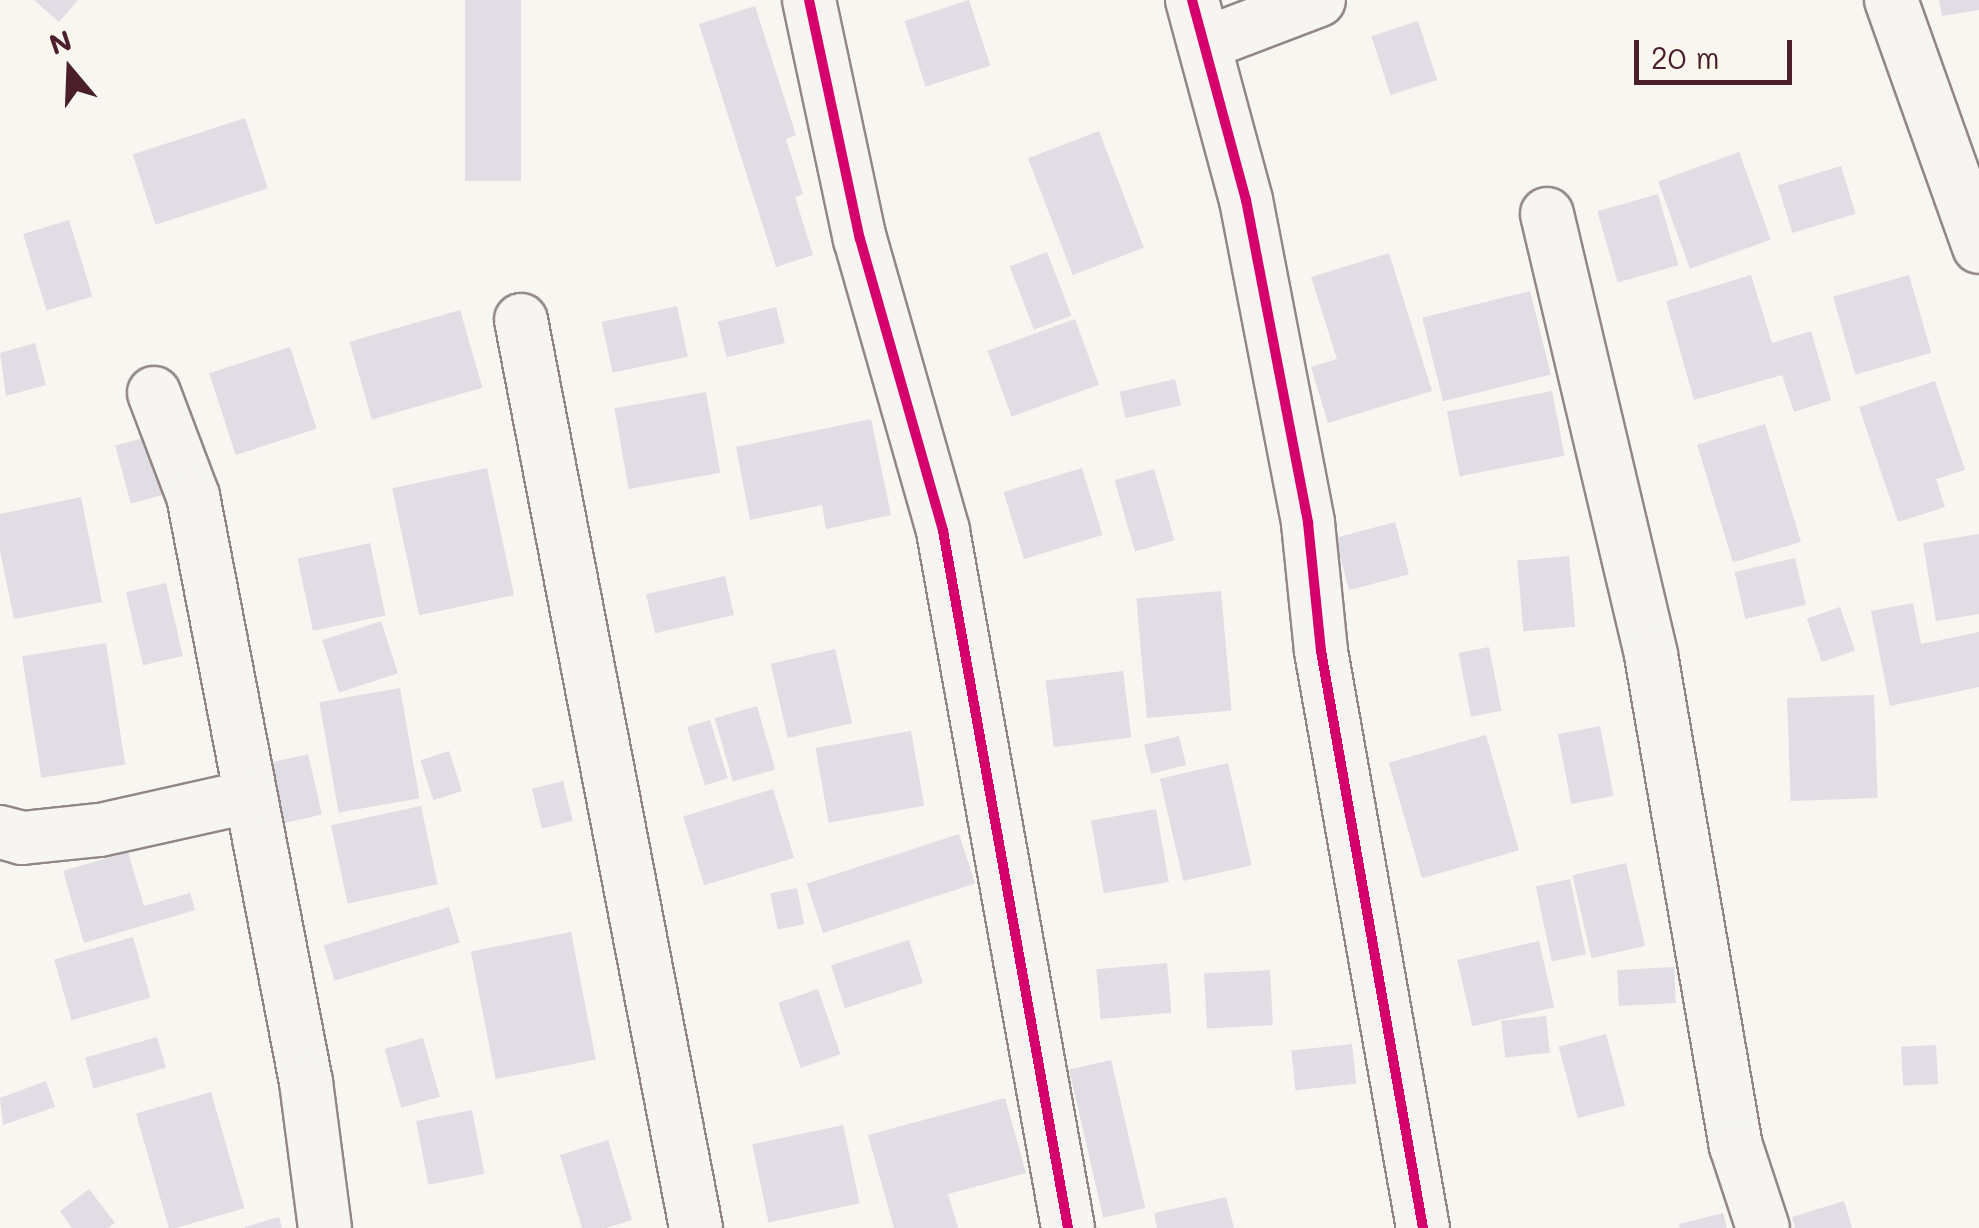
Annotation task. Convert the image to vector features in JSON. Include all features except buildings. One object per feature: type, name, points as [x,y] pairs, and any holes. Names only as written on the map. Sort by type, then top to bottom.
[{"type":"street","points":[[809,0],[860,238],[943,531],[1068,1228]]},
{"type":"street","points":[[1319,0],[1198,22],[1246,200],[1308,523],[1321,651],[1423,1228]]},
{"type":"street","points":[[1891,0],[1979,247]]},
{"type":"street","points":[[1547,214],[1651,655],[1736,1146],[1762,1228]]},
{"type":"street","points":[[521,320],[696,1228]]},
{"type":"street","points":[[154,393],[194,496],[248,797],[306,1082],[325,1228]]},
{"type":"street","points":[[0,832],[22,838],[100,830],[248,797]]},
{"type":"cycle path","points":[[809,0],[860,239],[943,531],[1068,1228]]},
{"type":"cycle path","points":[[1192,0],[1246,200],[1308,523],[1321,651],[1423,1228]]}]
